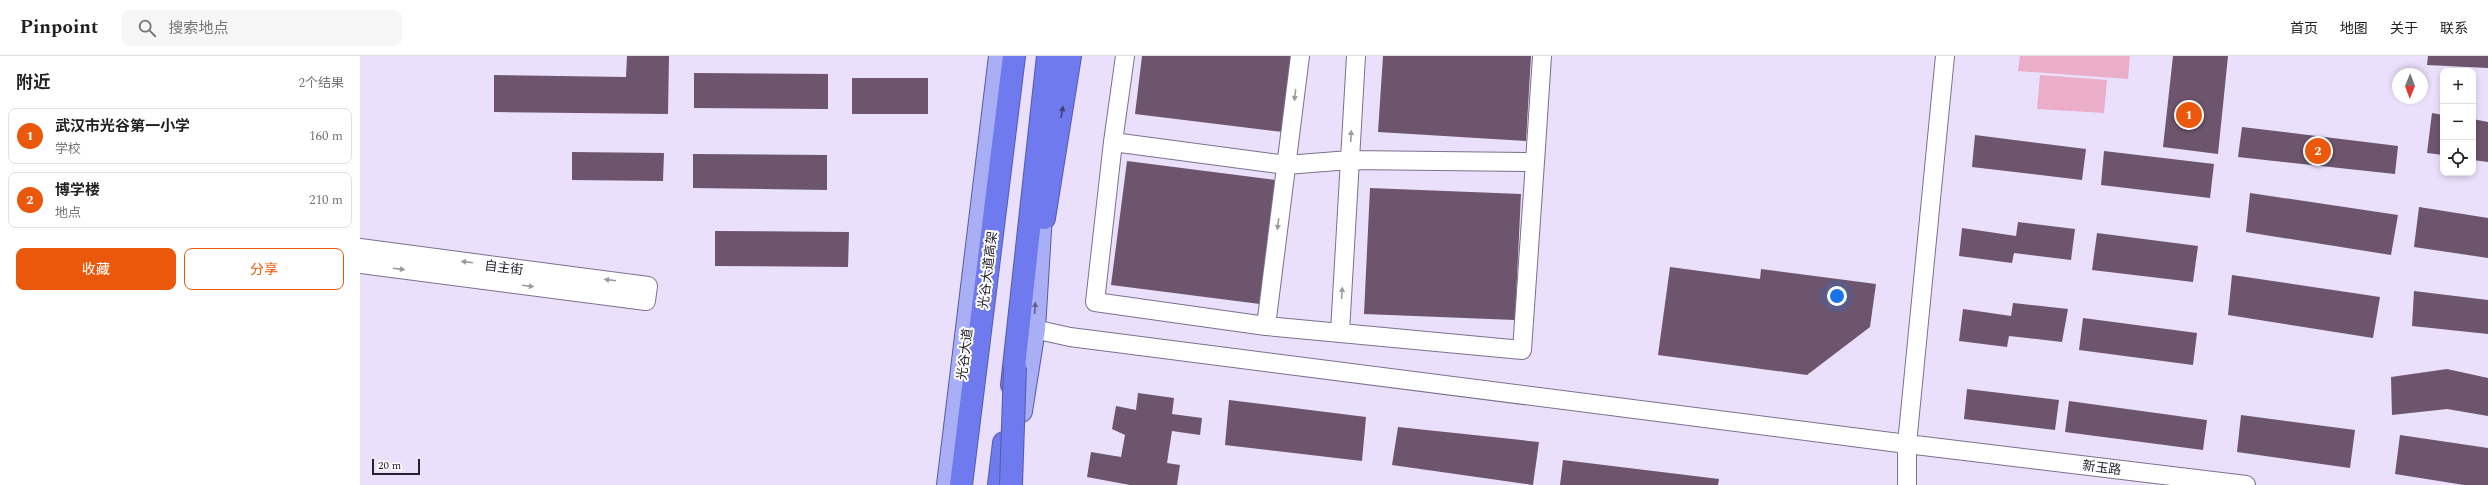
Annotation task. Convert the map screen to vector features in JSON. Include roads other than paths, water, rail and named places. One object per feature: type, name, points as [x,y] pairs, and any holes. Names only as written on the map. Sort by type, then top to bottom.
[{"type":"highway","name":"光谷大道高架","points":[[958,483],[1014,56]]},
{"type":"highway","points":[[1004,485],[1048,56]]},
{"type":"highway","points":[[1039,247],[1070,56]]},
{"type":"highway","points":[[999,485],[1015,367]]},
{"type":"highway","points":[[1010,485],[1015,367]]},
{"type":"main road","name":"光谷大道","points":[[958,483],[1000,56]]},
{"type":"main road","points":[[1010,485],[1034,329],[1047,120],[1054,56]]},
{"type":"street","points":[[1124,56],[1094,302],[1266,326],[1522,350],[1542,56]]},
{"type":"street","points":[[1266,326],[1300,56]]},
{"type":"street","points":[[1340,332],[1356,56]]},
{"type":"street","points":[[1907,485],[1907,444],[1945,56]]},
{"type":"street","points":[[1113,142],[1286,165],[1350,160],[1535,162]]},
{"type":"street","name":"自主街","points":[[360,248],[647,293],[360,264]]},
{"type":"street","name":"新玉路","points":[[1034,329],[1078,338],[1907,444],[2246,485]]},
{"type":"place","name":"武汉市光谷第一小学","points":[[2189,115]]},
{"type":"place","name":"博学楼","points":[[2318,151]]}]
